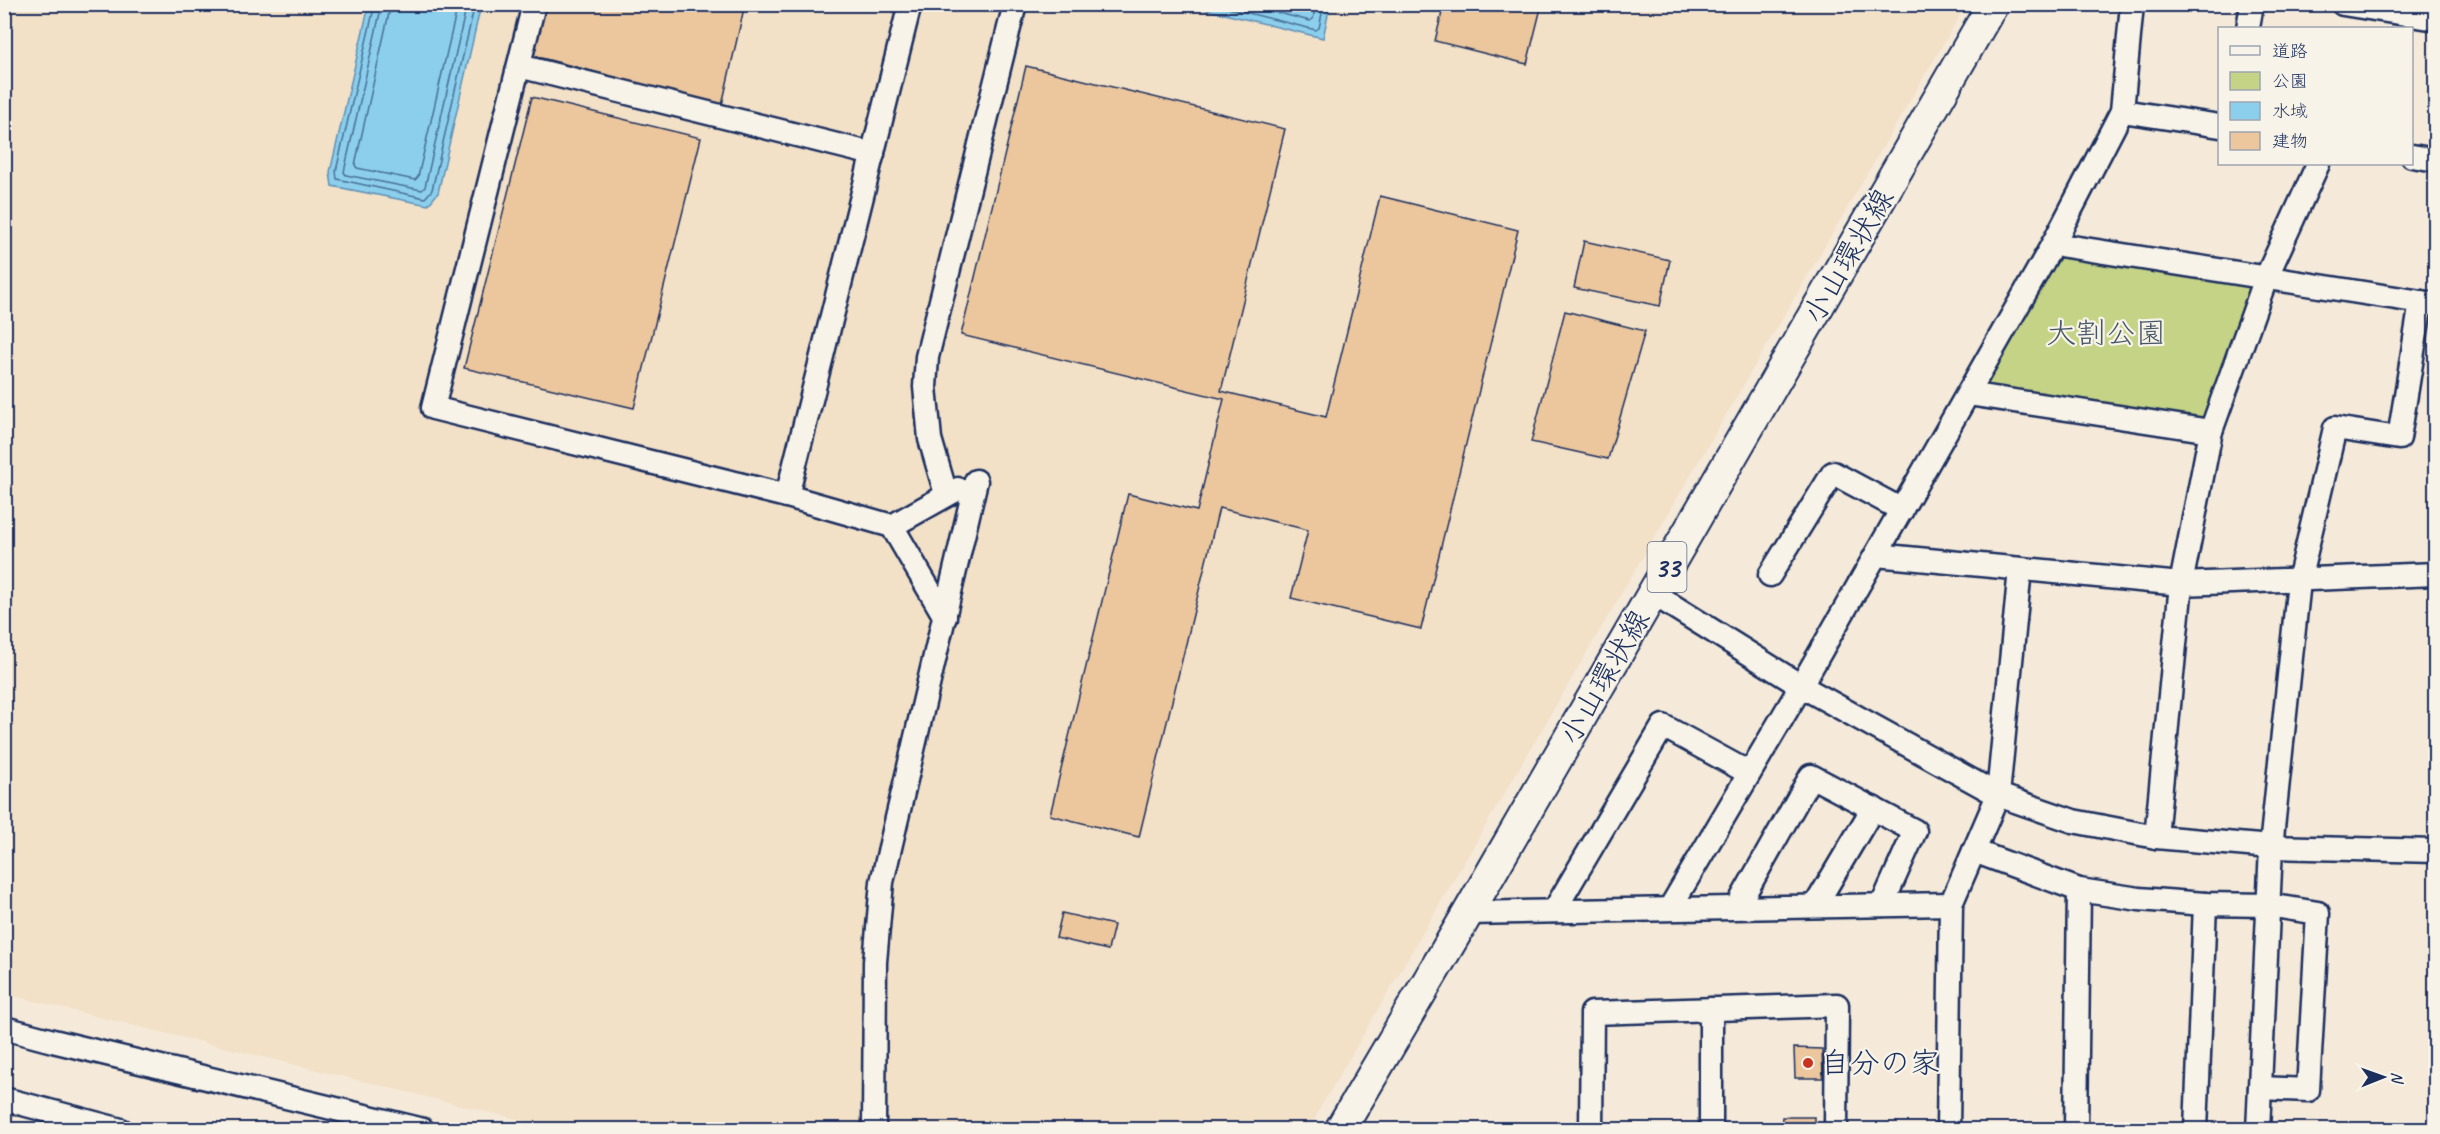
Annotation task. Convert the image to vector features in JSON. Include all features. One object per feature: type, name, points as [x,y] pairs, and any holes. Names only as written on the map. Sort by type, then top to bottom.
[{"type":"main road","name":"小山環状線","points":[[1340,1130],[1468,913],[1993,4]]},
{"type":"street","points":[[534,4],[433,408],[787,496],[892,526],[945,617]]},
{"type":"street","points":[[787,496],[910,4]]},
{"type":"street","points":[[946,494],[930,439],[925,387],[927,357],[1015,4]]},
{"type":"street","points":[[1670,908],[1801,686],[1968,394],[2053,244],[2122,111],[2132,4]]},
{"type":"street","points":[[2248,27],[2252,4]]},
{"type":"street","points":[[2343,4],[2398,16],[2436,19]]},
{"type":"street","points":[[519,66],[873,154]]},
{"type":"street","points":[[2122,111],[2218,126]]},
{"type":"street","points":[[2413,156],[2436,160]]},
{"type":"street","points":[[2156,837],[2181,585],[2211,431],[2266,278],[2318,165]]},
{"type":"street","points":[[2053,244],[2428,303],[2399,438],[2335,428],[2299,581],[2271,847],[2258,1130]]},
{"type":"street","points":[[1968,394],[2211,431]]},
{"type":"street","points":[[1770,574],[1833,473],[1902,510]]},
{"type":"street","points":[[874,1130],[875,962],[882,882],[976,481],[946,494],[892,526]]},
{"type":"street","points":[[1876,555],[2181,585],[2436,574]]},
{"type":"street","points":[[1948,1130],[1951,904],[1998,795],[2020,569]]},
{"type":"street","points":[[1652,593],[1801,686],[1998,795],[2073,821],[2156,837],[2271,847],[2436,851]]},
{"type":"street","points":[[1554,911],[1663,726],[1749,773]]},
{"type":"street","points":[[1737,907],[1811,776],[1915,831],[1882,905]]},
{"type":"street","points":[[1815,906],[1873,808]]},
{"type":"street","points":[[1974,851],[2079,890],[2139,899],[2205,904],[2268,905],[2318,913],[2308,1090],[2260,1088]]},
{"type":"street","points":[[2076,1130],[2079,890]]},
{"type":"street","points":[[1468,913],[1951,904]]},
{"type":"street","points":[[2196,1130],[2205,904]]},
{"type":"street","points":[[1591,1130],[1593,1013],[1837,1005],[1836,1130]]},
{"type":"street","points":[[1711,1009],[1711,1130]]},
{"type":"street","points":[[4,1028],[395,1126],[423,1130]]},
{"type":"street","points":[[4,1099],[113,1128]]},
{"type":"shaded area","points":[[5,5],[1966,5],[1308,1129],[558,1129],[5,994]]},
{"type":"green space","name":"大割公園","points":[[2055,248],[2259,282],[2206,424],[1977,390]]},
{"type":"water","points":[[369,5],[481,5],[438,193],[428,205],[332,186],[330,172]]},
{"type":"water","points":[[1187,5],[1330,5],[1323,38]]},
{"type":"building","points":[[543,4],[745,4],[722,105],[530,55]]},
{"type":"building","points":[[1444,4],[1542,4],[1527,64],[1435,41]]},
{"type":"building","points":[[1026,66],[1285,129],[1221,391],[1326,417],[1380,196],[1518,230],[1421,629],[1291,598],[1308,530],[1219,508],[1139,837],[1050,815],[1128,494],[1197,511],[1224,399],[961,335]]},
{"type":"building","points":[[532,97],[701,138],[634,408],[464,368]]},
{"type":"building","points":[[1584,241],[1670,260],[1660,306],[1574,288]]},
{"type":"building","points":[[1565,311],[1645,331],[1608,459],[1531,442]]},
{"type":"building","points":[[1062,913],[1114,925],[1108,950],[1056,938]]},
{"type":"building","name":"自分の家","points":[[1794,1048],[1822,1049],[1823,1078],[1795,1078]]},
{"type":"building","points":[[1782,1117],[1814,1117],[1814,1130],[1781,1130]]},
{"type":"place","name":"自分の家","points":[[1808,1063]]}]
